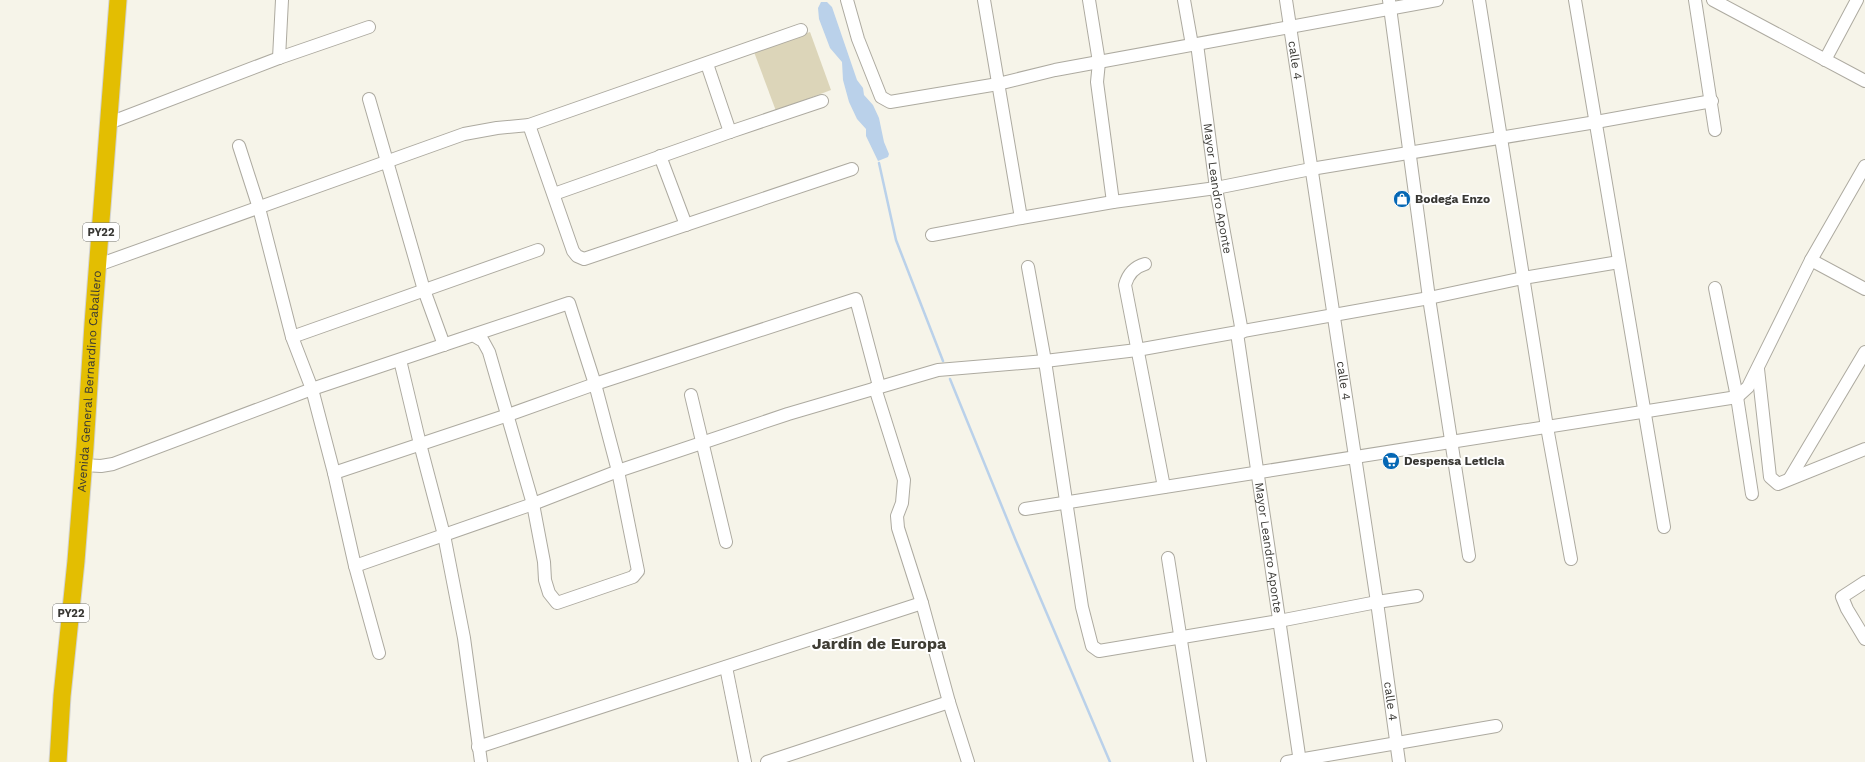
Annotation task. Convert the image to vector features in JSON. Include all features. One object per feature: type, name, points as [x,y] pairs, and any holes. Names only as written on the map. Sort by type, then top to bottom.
[{"type":"highway","name":"Avenida General Bernardino Caballero","points":[[58,762],[62,696],[76,561],[118,0]]},
{"type":"street","points":[[279,58],[282,0]]},
{"type":"street","points":[[847,0],[858,39],[881,97],[890,102],[998,84],[1055,70],[1194,45],[1390,4],[1437,0]]},
{"type":"street","points":[[984,0],[1021,218]]},
{"type":"street","points":[[1089,0],[1099,62],[1098,82],[1113,202]]},
{"type":"street","name":"Mayor Leandro Aponte","points":[[1184,0],[1194,45],[1240,332],[1257,472],[1279,621],[1296,761]]},
{"type":"street","name":"calle 4","points":[[1286,0],[1354,458],[1377,602],[1395,742],[1399,762]]},
{"type":"street","points":[[1479,0],[1547,427],[1571,559]]},
{"type":"street","points":[[1575,0],[1664,527]]},
{"type":"street","points":[[1694,0],[1712,101],[1715,130]]},
{"type":"street","points":[[1713,0],[1865,81]]},
{"type":"street","points":[[1825,60],[1857,0]]},
{"type":"street","points":[[1390,4],[1429,298],[1469,556]]},
{"type":"street","points":[[109,122],[279,58],[369,27]]},
{"type":"street","points":[[98,265],[464,134],[529,124],[802,30]]},
{"type":"street","points":[[706,64],[730,132]]},
{"type":"street","points":[[369,99],[424,290],[444,345]]},
{"type":"street","points":[[554,194],[822,101]]},
{"type":"street","points":[[932,235],[1113,202],[1216,188],[1311,169],[1596,122],[1712,101]]},
{"type":"street","points":[[529,124],[573,251],[577,256],[584,259],[852,169]]},
{"type":"street","points":[[239,146],[259,208],[292,337],[312,389],[334,472],[355,566],[379,653]]},
{"type":"street","points":[[660,156],[686,225]]},
{"type":"street","points":[[1026,509],[1737,397],[1748,387],[1758,369],[1811,260],[1865,166]]},
{"type":"street","points":[[292,337],[538,250]]},
{"type":"street","points":[[1811,260],[1865,289]]},
{"type":"street","points":[[355,566],[533,504],[618,472],[788,414],[938,370],[956,367],[1045,361],[1137,350],[1429,298],[1523,278],[1619,262]]},
{"type":"street","points":[[1145,264],[1139,266],[1127,275],[1125,285],[1164,487]]},
{"type":"street","points":[[1028,267],[1045,361],[1082,607],[1092,646],[1099,651],[1417,596]]},
{"type":"street","points":[[1715,288],[1737,397],[1752,494]]},
{"type":"street","points":[[334,472],[508,416],[595,384],[856,299],[877,387],[904,480],[902,503],[897,516],[898,528],[922,603],[949,702],[968,762]]},
{"type":"street","points":[[83,465],[101,466],[113,464],[312,389],[400,360],[473,335],[569,303],[595,384],[618,472],[638,571],[633,577],[557,603],[549,593],[545,580],[544,562],[533,504],[508,416],[489,352],[483,342],[473,335]]},
{"type":"street","points":[[1790,478],[1865,352]]},
{"type":"street","points":[[400,360],[444,535],[464,638],[481,762]]},
{"type":"street","points":[[1758,369],[1770,477],[1778,484],[1865,449]]},
{"type":"street","points":[[691,395],[704,443],[726,542]]},
{"type":"street","points":[[1168,558],[1200,762]]},
{"type":"street","points":[[1865,582],[1842,597],[1847,609],[1865,639]]},
{"type":"street","points":[[478,747],[922,603]]},
{"type":"street","points":[[726,667],[745,762]]},
{"type":"street","points":[[767,762],[949,702]]},
{"type":"street","points":[[1296,761],[1395,742],[1496,726]]},
{"type":"shaded area","points":[[810,32],[831,90],[776,111],[754,52]]},
{"type":"water","points":[[821,2],[827,2],[832,7],[857,80],[863,88],[864,95],[873,105],[879,118],[884,142],[889,154],[888,157],[878,161],[866,136],[866,129],[857,119],[849,102],[843,80],[842,62],[830,48],[819,19],[818,8]]},
{"type":"waterway","points":[[879,163],[896,240],[943,361]]},
{"type":"waterway","points":[[950,379],[1016,541],[1110,762]]},
{"type":"place","name":"Bodega Enzo","points":[[1402,199]]},
{"type":"place","name":"Despensa Leticia","points":[[1391,461]]},
{"type":"district","name":"Jardín de Europa","points":[[879,643]]}]
